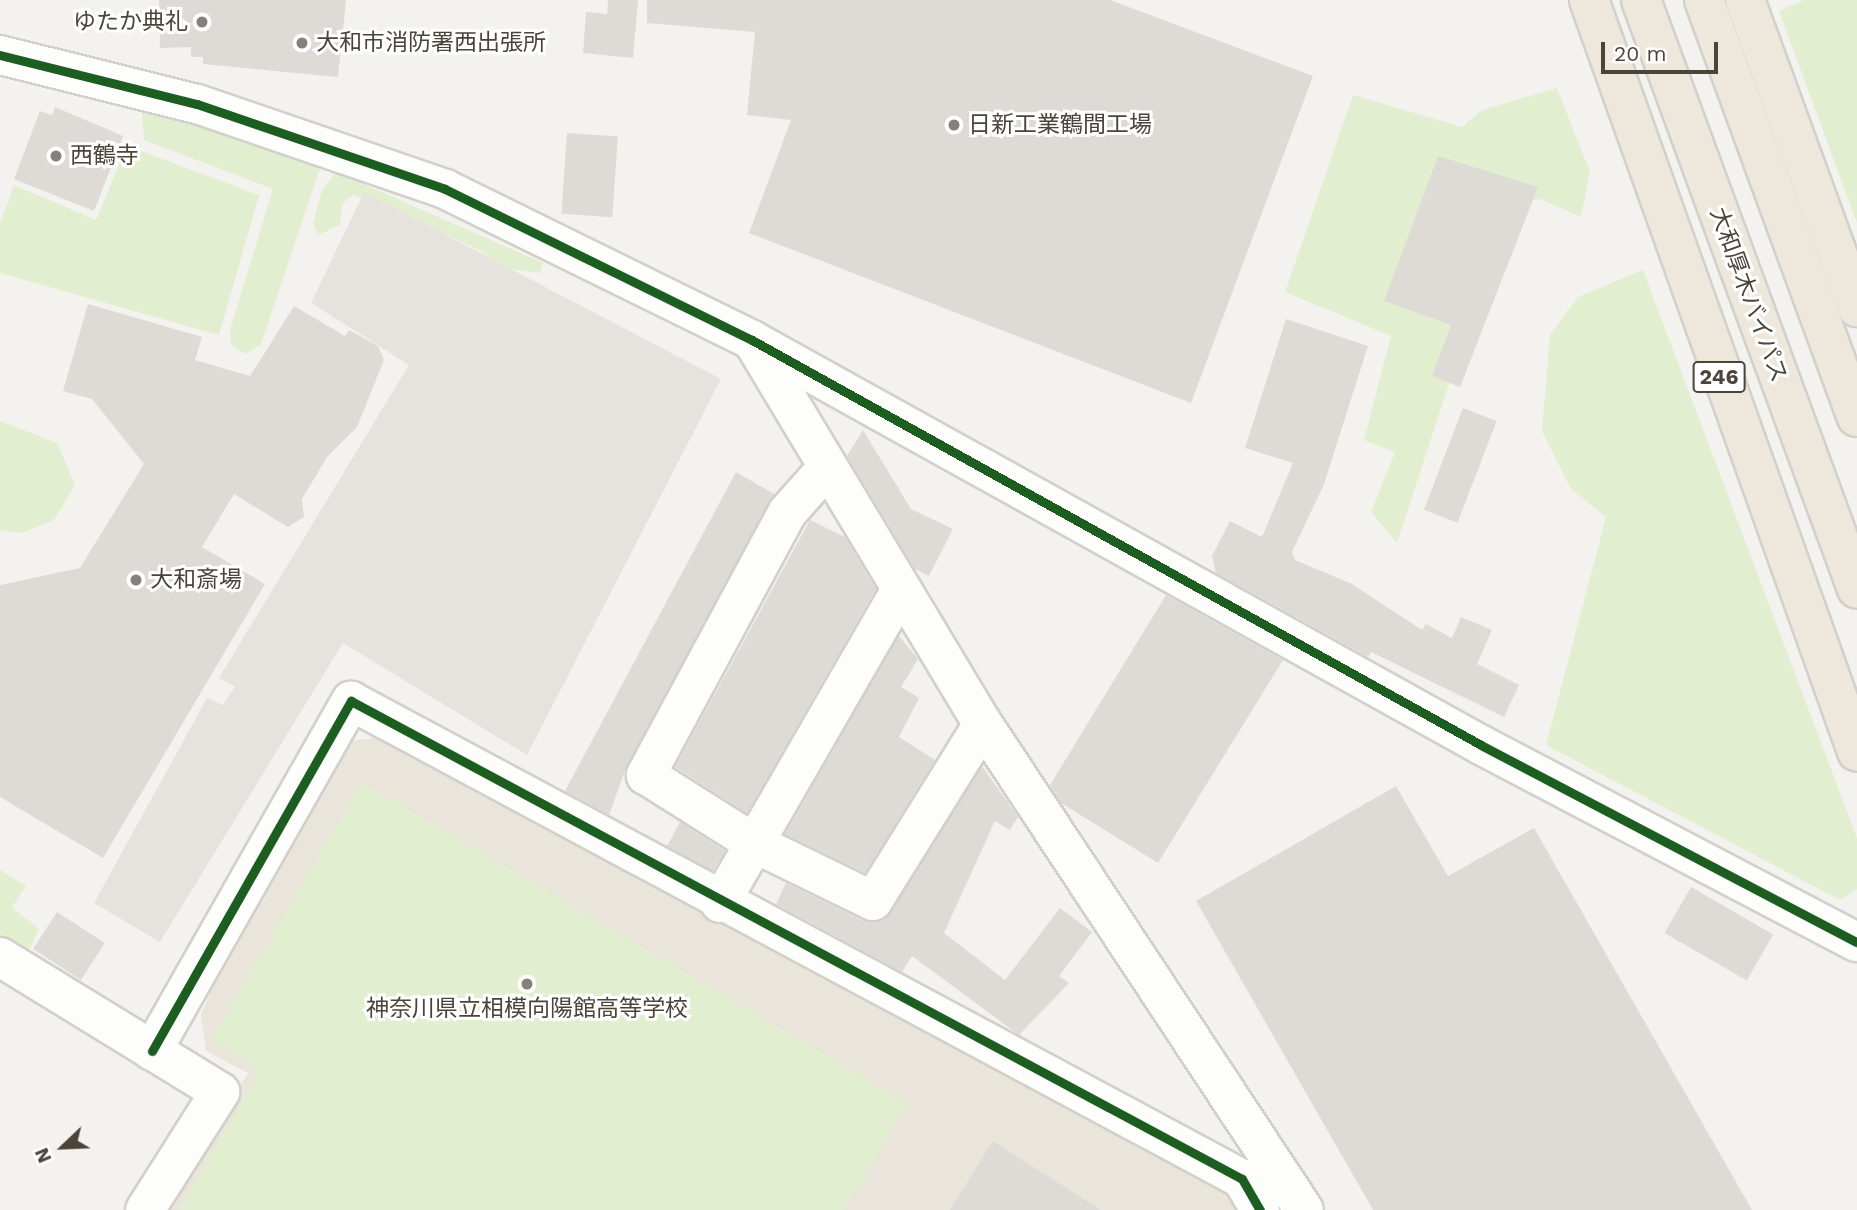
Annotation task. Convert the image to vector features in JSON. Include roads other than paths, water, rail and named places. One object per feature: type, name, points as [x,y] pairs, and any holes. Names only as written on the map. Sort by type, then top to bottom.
[{"type":"highway","name":"246","points":[[1589,0],[1857,752]]},
{"type":"highway","name":"大和厚木バイパス","points":[[1641,0],[1857,589]]},
{"type":"highway","points":[[1704,0],[1857,417]]},
{"type":"highway","points":[[1745,0],[1857,307]]},
{"type":"street","points":[[0,55],[197,104],[445,189],[752,340],[1481,745],[1857,942]]},
{"type":"street","points":[[752,340],[825,470],[983,724],[1304,1210]]},
{"type":"street","points":[[825,470],[787,513],[646,775],[754,843],[873,901],[983,724]]},
{"type":"street","points":[[720,903],[900,591]]},
{"type":"street","points":[[152,1051],[351,701],[720,903],[1242,1179],[1261,1210]]},
{"type":"street","points":[[0,957],[220,1092],[145,1210]]},
{"type":"place","name":"ゆたか典礼","points":[[202,22]]},
{"type":"place","name":"大和市消防署西出張所","points":[[302,43]]},
{"type":"place","name":"日新工業鶴間工場","points":[[954,125]]},
{"type":"place","name":"西鶴寺","points":[[56,156]]},
{"type":"place","name":"大和斎場","points":[[136,580]]},
{"type":"place","name":"神奈川県立相模向陽館高等学校","points":[[527,984]]}]
